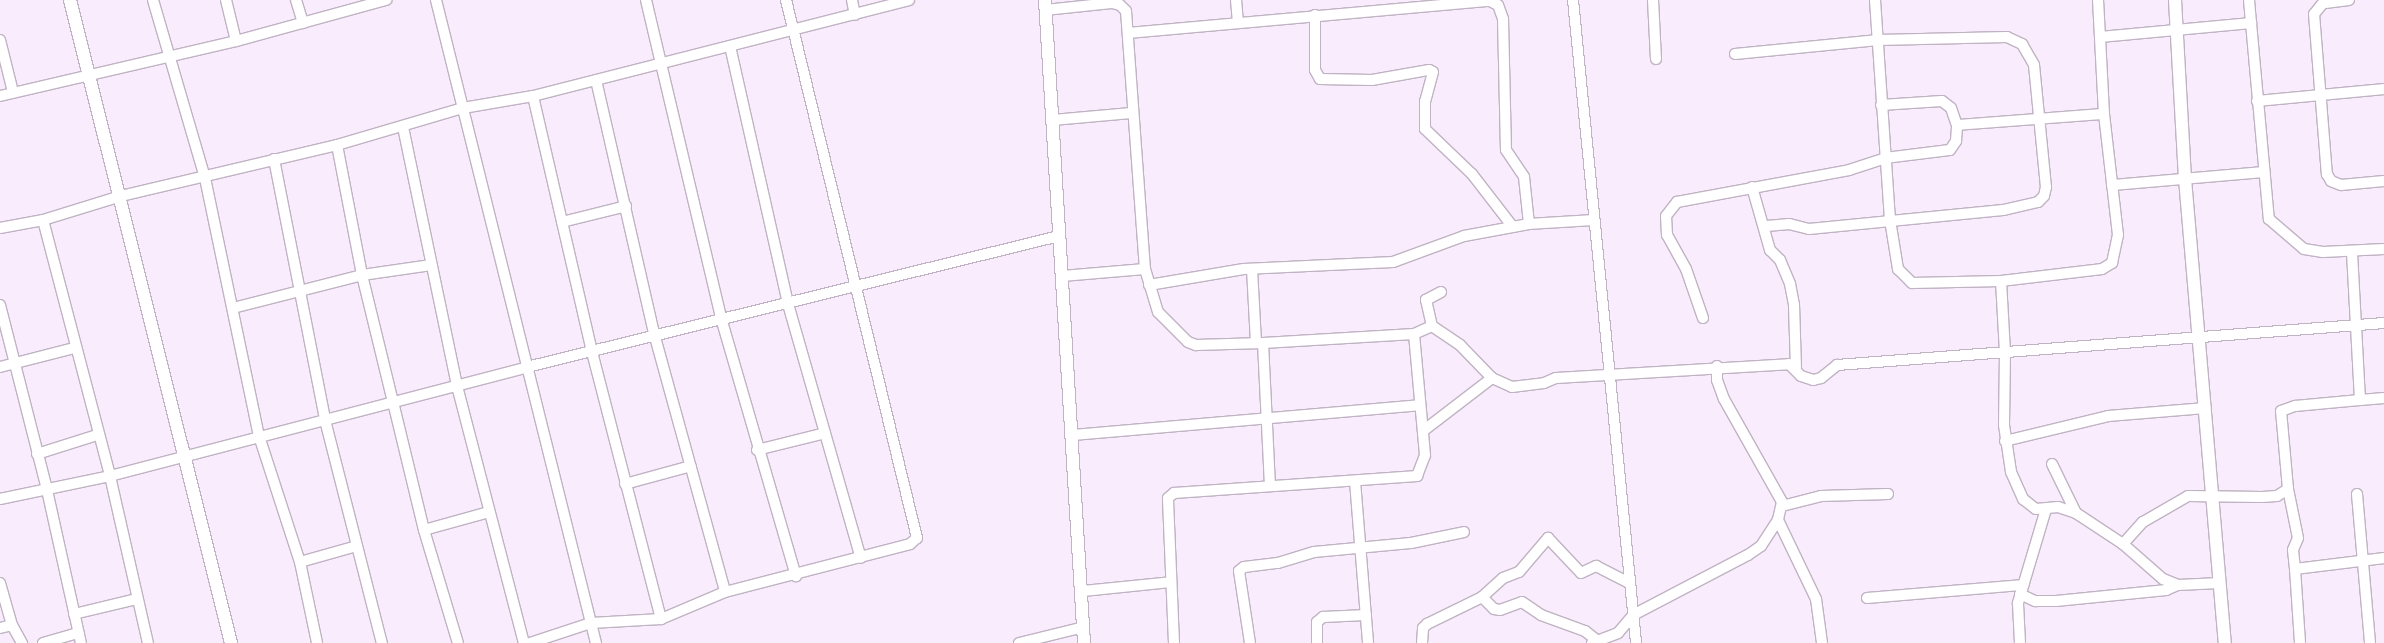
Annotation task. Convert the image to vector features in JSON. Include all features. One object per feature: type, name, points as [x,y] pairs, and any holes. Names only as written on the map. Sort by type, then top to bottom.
[{"type":"street","points":[[70,0],[121,196],[231,643]]},
{"type":"street","points":[[154,0],[205,178],[259,436],[300,562],[317,643]]},
{"type":"street","points":[[226,0],[236,41]]},
{"type":"street","points":[[296,0],[303,23]]},
{"type":"street","points":[[0,96],[236,41],[303,23],[363,3],[386,0]]},
{"type":"street","points":[[436,0],[596,643]]},
{"type":"street","points":[[646,0],[663,62],[721,318],[757,450],[796,576]]},
{"type":"street","points":[[530,643],[591,623],[661,619],[725,592],[796,576],[861,558],[910,544],[917,538],[786,0]]},
{"type":"street","points":[[852,0],[856,15]]},
{"type":"street","points":[[0,228],[43,220],[121,196],[205,178],[274,159],[338,145],[463,108],[533,96],[910,0]]},
{"type":"street","points":[[1236,0],[1238,21]]},
{"type":"street","points":[[1573,0],[1593,220],[1636,643]]},
{"type":"street","points":[[1653,0],[1656,59]]},
{"type":"street","points":[[1875,0],[1890,220],[1898,269],[1912,283],[2001,281],[2102,269],[2112,263],[2118,235],[2104,114],[2098,0]]},
{"type":"street","points":[[2175,0],[2185,179],[2214,494],[2225,643]]},
{"type":"street","points":[[2249,0],[2269,219],[2288,238],[2304,249],[2352,251],[2384,248]]},
{"type":"street","points":[[2349,0],[2323,3],[2314,14],[2327,174],[2332,181],[2341,185],[2384,181]]},
{"type":"street","points":[[1128,32],[1315,15],[1394,4],[1483,2],[1498,5],[1503,19],[1506,150],[1524,178],[1529,224]]},
{"type":"street","points":[[1084,643],[1083,591],[1045,5],[1120,5],[1126,11],[1132,113],[1145,269],[1158,312],[1188,342],[1196,345],[1260,343],[1414,334],[1432,326]]},
{"type":"street","points":[[1315,15],[1315,70],[1320,79],[1372,80],[1429,70],[1433,72],[1425,101],[1426,129],[1472,174],[1513,227]]},
{"type":"street","points":[[2100,37],[2177,28],[2251,23]]},
{"type":"street","points":[[1736,54],[1878,40],[1983,36],[2007,37],[2015,40],[2031,56],[2046,187],[2044,196],[2038,202],[2003,210],[1809,229],[1789,224],[1764,226]]},
{"type":"street","points":[[0,40],[13,92]]},
{"type":"street","points":[[730,46],[788,304],[861,558]]},
{"type":"street","points":[[596,80],[655,337],[725,592]]},
{"type":"street","points":[[2258,101],[2384,89]]},
{"type":"street","points":[[533,96],[592,352],[661,619]]},
{"type":"street","points":[[1702,318],[1686,269],[1667,235],[1666,216],[1677,202],[1849,170],[1885,158],[1950,150],[1956,141],[1957,124],[1951,108],[1942,101],[1881,105]]},
{"type":"street","points":[[1052,120],[1132,113]]},
{"type":"street","points":[[1957,124],[2104,114]]},
{"type":"street","points":[[403,127],[457,386],[524,643]]},
{"type":"street","points":[[338,145],[362,275],[424,530],[458,643]]},
{"type":"street","points":[[274,159],[297,291],[325,420],[382,643]]},
{"type":"street","points":[[2112,185],[2264,172]]},
{"type":"street","points":[[1752,187],[1770,250],[1780,260],[1790,284],[1794,305],[1796,367],[1802,376],[1813,380],[1821,378],[1837,365],[2384,323]]},
{"type":"street","points":[[562,222],[626,206]]},
{"type":"street","points":[[43,220],[74,348],[110,476],[148,643]]},
{"type":"street","points":[[1149,285],[1204,274],[1252,269],[1393,262],[1464,236],[1529,224],[1593,220]]},
{"type":"street","points":[[0,499],[110,476],[184,455],[527,367],[1059,236]]},
{"type":"street","points":[[2352,251],[2360,400]]},
{"type":"street","points":[[233,308],[362,275],[431,265]]},
{"type":"street","points":[[1062,276],[1145,269]]},
{"type":"street","points":[[1252,269],[1260,343],[1270,486]]},
{"type":"street","points":[[2001,281],[2005,353],[2006,441],[2011,472],[2023,499],[2036,509],[2058,507],[2076,513],[2122,544],[2163,580],[2178,585]]},
{"type":"street","points":[[1441,292],[1426,300],[1432,326],[1460,345],[1492,378],[1512,387],[1544,383],[1556,378],[1654,374],[1717,366],[1789,364],[1796,367]]},
{"type":"street","points":[[0,305],[47,490],[80,638],[43,643]]},
{"type":"street","points":[[1174,643],[1168,498],[1174,493],[1417,476],[1425,455],[1414,334]]},
{"type":"street","points":[[0,367],[74,348]]},
{"type":"street","points":[[1482,596],[1494,609],[1500,610],[1522,602],[1541,615],[1585,631],[1595,642],[1618,633],[1633,615],[1748,555],[1761,546],[1778,520],[1782,506],[1777,489],[1724,399],[1717,380],[1717,366]]},
{"type":"street","points":[[1423,431],[1492,378]]},
{"type":"street","points":[[2300,643],[2293,550],[2298,538],[2288,490],[2281,411],[2295,406],[2384,398]]},
{"type":"street","points":[[1072,435],[1420,405]]},
{"type":"street","points":[[2006,441],[2108,416],[2206,408]]},
{"type":"street","points":[[757,450],[825,433]]},
{"type":"street","points":[[37,454],[98,435]]},
{"type":"street","points":[[2052,464],[2076,513]]},
{"type":"street","points":[[625,484],[691,466]]},
{"type":"street","points":[[1355,481],[1368,643]]},
{"type":"street","points":[[2122,544],[2136,528],[2157,512],[2178,504],[2188,496],[2214,494],[2262,497],[2277,496],[2288,490]]},
{"type":"street","points":[[1782,506],[1821,496],[1888,494]]},
{"type":"street","points":[[2358,494],[2370,643]]},
{"type":"street","points":[[2020,643],[2017,612],[2046,509]]},
{"type":"street","points":[[424,530],[489,512]]},
{"type":"street","points":[[1778,520],[1816,598],[1822,643]]},
{"type":"street","points":[[1250,643],[1239,572],[1244,567],[1278,563],[1314,552],[1411,543],[1464,532]]},
{"type":"street","points":[[1422,643],[1423,628],[1427,624],[1482,596],[1504,578],[1519,572],[1548,538],[1581,573],[1596,566],[1630,583]]},
{"type":"street","points":[[300,562],[357,546]]},
{"type":"street","points":[[2295,569],[2384,558]]},
{"type":"street","points":[[1083,591],[1171,582]]},
{"type":"street","points":[[0,583],[12,625],[22,643]]},
{"type":"street","points":[[1867,598],[2022,589],[2035,601],[2056,601],[2166,590],[2178,585],[2220,583]]},
{"type":"street","points":[[74,614],[138,599]]},
{"type":"street","points":[[1317,643],[1318,622],[1323,617],[1366,615]]},
{"type":"street","points":[[0,628],[12,625]]},
{"type":"street","points":[[1019,643],[1084,627]]}]
